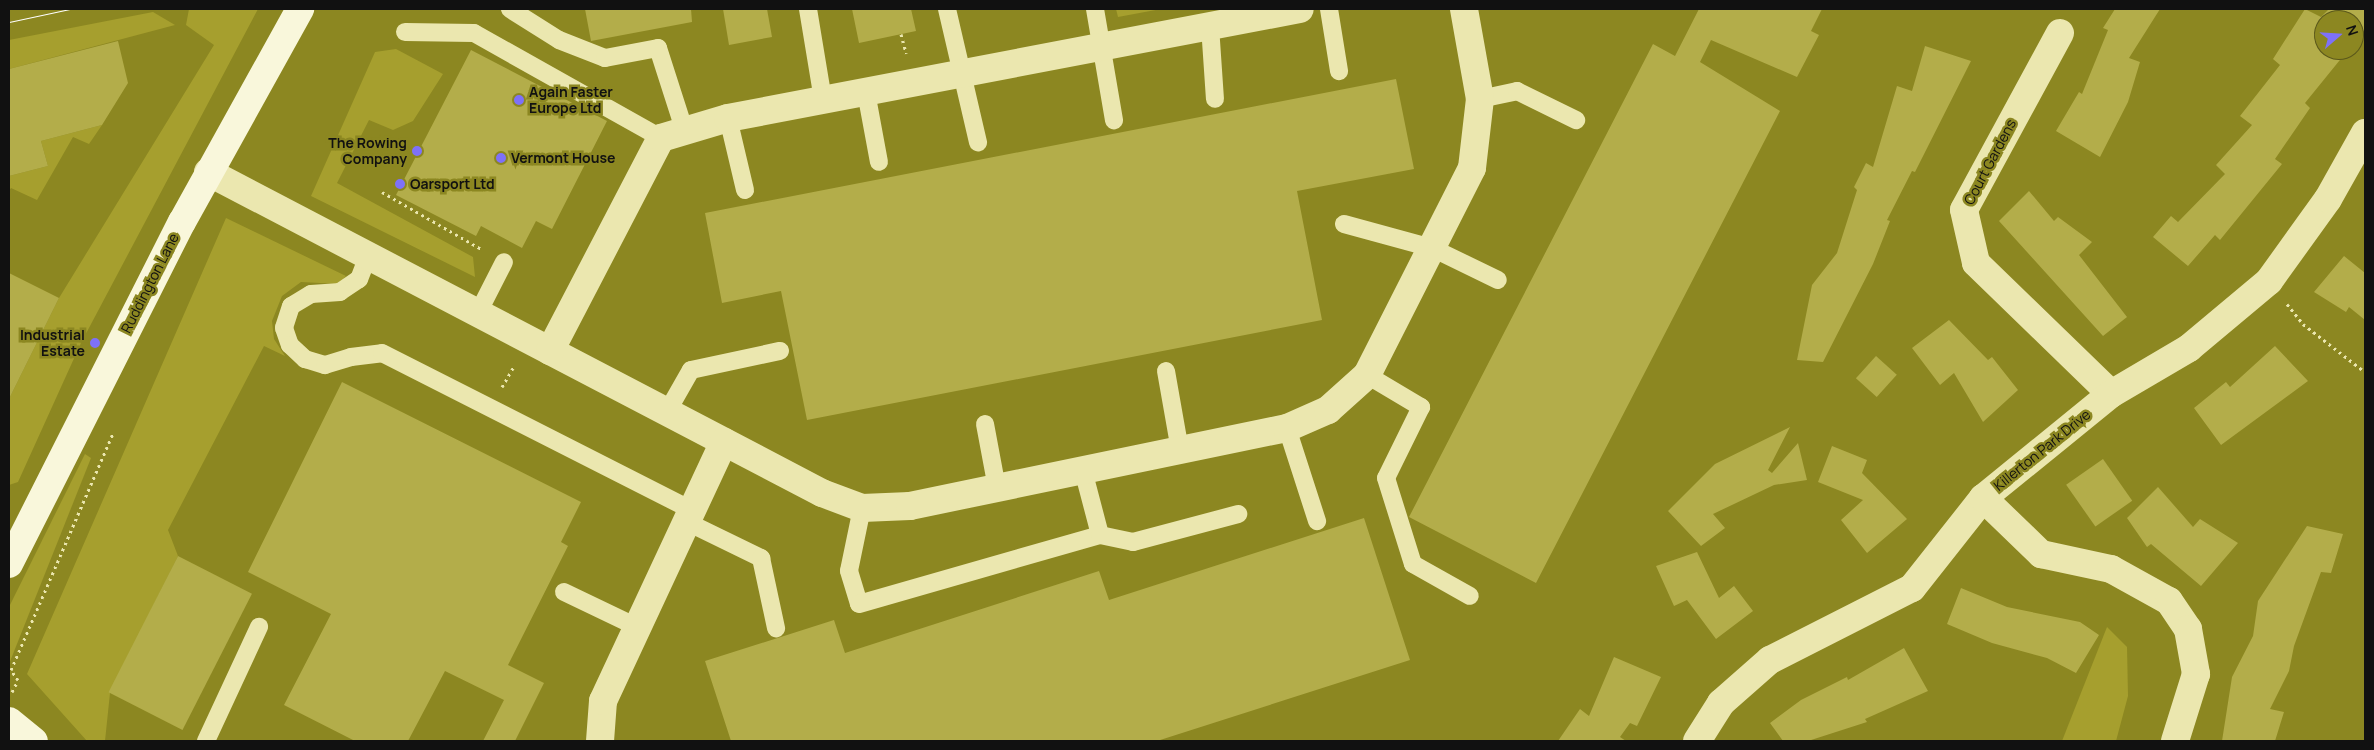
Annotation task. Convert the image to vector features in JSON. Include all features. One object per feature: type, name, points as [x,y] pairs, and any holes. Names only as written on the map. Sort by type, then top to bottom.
[{"type":"main road","name":"Ruddington Lane","points":[[9,564],[15,533],[208,172],[300,9]]},
{"type":"main road","points":[[9,721],[34,741]]},
{"type":"street","points":[[540,345],[673,133],[728,118],[1300,9]]},
{"type":"street","points":[[208,172],[822,493],[862,508],[910,506],[1287,428],[1328,410],[1367,375],[1472,168],[1480,100],[1464,9]]},
{"type":"street","name":"Court Gardens","points":[[2060,33],[1964,210],[1976,263],[2111,394]]},
{"type":"street","name":"Killerton Park Drive","points":[[1697,741],[1721,703],[1770,660],[1912,588],[1983,498],[2111,394],[2189,348],[2269,281],[2328,199],[2365,133]]},
{"type":"street","points":[[600,741],[603,701],[724,442]]},
{"type":"street","points":[[1983,498],[2041,554],[2111,569],[2169,601],[2188,629],[2196,674],[2175,741]]},
{"type":"lane","points":[[510,9],[559,40],[605,58],[658,48],[673,133]]},
{"type":"lane","points":[[808,9],[823,100]]},
{"type":"lane","points":[[947,9],[960,74],[978,142]]},
{"type":"lane","points":[[1095,9],[1114,120]]},
{"type":"lane","points":[[1329,9],[1339,71]]},
{"type":"lane","points":[[1210,26],[1215,99]]},
{"type":"lane","points":[[406,32],[474,32],[673,133]]},
{"type":"lane","points":[[1480,100],[1517,91],[1576,120]]},
{"type":"lane","points":[[866,92],[879,162]]},
{"type":"lane","points":[[728,118],[745,190]]},
{"type":"lane","points":[[1344,224],[1432,248],[1498,280]]},
{"type":"lane","points":[[368,256],[359,279],[340,292],[310,294],[291,306],[284,328],[290,345],[304,360],[326,365],[351,357],[382,353],[489,408],[689,516],[762,558],[776,628]]},
{"type":"lane","points":[[478,313],[504,262]]},
{"type":"lane","points":[[667,412],[691,370],[780,351]]},
{"type":"lane","points":[[1166,371],[1180,450]]},
{"type":"lane","points":[[1367,375],[1421,407],[1386,478],[1413,564],[1470,596]]},
{"type":"lane","points":[[986,424],[996,488]]},
{"type":"lane","points":[[1287,428],[1316,521]]},
{"type":"lane","points":[[1083,470],[1100,535]]},
{"type":"lane","points":[[862,508],[849,571],[859,604],[1100,535],[1133,542],[1238,514]]},
{"type":"lane","points":[[564,592],[637,627]]},
{"type":"lane","points":[[206,741],[260,626]]},
{"type":"path","points":[[382,192],[504,262]]},
{"type":"path","points":[[2269,281],[2303,324],[2365,372]]},
{"type":"path","points":[[489,408],[540,345]]},
{"type":"path","points":[[9,696],[18,680],[12,670],[114,428]]},
{"type":"shaded area","points":[[189,9],[258,9],[81,343],[18,482],[9,485],[9,399],[59,298],[214,45],[186,25]]},
{"type":"shaded area","points":[[1116,9],[1161,9],[1118,17]]},
{"type":"shaded area","points":[[153,12],[175,25],[9,69],[9,40]]},
{"type":"shaded area","points":[[396,49],[443,74],[413,121],[393,130],[369,120],[337,183],[473,257],[475,277],[311,196],[375,52]]},
{"type":"shaded area","points":[[102,125],[89,144],[73,137],[37,200],[11,188],[9,191],[9,176],[48,166],[41,141]]},
{"type":"shaded area","points":[[226,218],[346,276],[339,284],[301,282],[282,296],[272,321],[274,339],[285,356],[264,346],[168,530],[178,556],[110,693],[105,741],[87,741],[27,674]]},
{"type":"shaded area","points":[[85,454],[91,458],[9,664],[10,605]]},
{"type":"shaded area","points":[[2107,627],[2127,647],[2128,696],[2116,741],[2062,741]]},
{"type":"building","points":[[585,9],[691,9],[692,22],[591,41]]},
{"type":"building","points":[[723,9],[767,9],[772,37],[729,45]]},
{"type":"building","points":[[852,9],[911,9],[916,31],[859,43]]},
{"type":"building","points":[[1699,9],[1822,9],[1811,31],[1819,35],[1797,77],[1711,40],[1700,62],[1780,111],[1536,583],[1409,517],[1653,44],[1675,56]]},
{"type":"building","points":[[2115,9],[2160,9],[2129,58],[2140,62],[2128,102],[2100,157],[2056,131],[2079,92],[2082,94],[2108,30],[2103,28]]},
{"type":"building","points":[[2305,9],[2314,14],[2314,60],[2340,60],[2305,103],[2310,108],[2275,159],[2282,164],[2220,240],[2215,235],[2188,266],[2153,237],[2171,216],[2178,222],[2225,174],[2216,165],[2252,125],[2240,116],[2280,65],[2273,59]]},
{"type":"building","points":[[2365,9],[2364,30],[2364,10],[2328,10]]},
{"type":"building","points":[[118,41],[128,83],[102,125],[41,141],[48,166],[9,176],[9,69]]},
{"type":"building","points":[[1925,46],[1971,61],[1915,172],[1912,171],[1887,220],[1890,221],[1873,264],[1823,362],[1797,360],[1812,285],[1837,253],[1857,190],[1854,187],[1866,163],[1873,167],[1897,86],[1912,91]]},
{"type":"building","name":"Vermont House","points":[[471,50],[607,121],[552,229],[536,221],[522,248],[481,226],[476,236],[396,195]]},
{"type":"building","points":[[1396,79],[1414,169],[1297,191],[1322,320],[807,420],[781,291],[722,303],[705,213]]},
{"type":"building","points":[[2029,191],[2054,221],[2058,217],[2092,242],[2079,255],[2127,317],[2103,336],[1999,221]]},
{"type":"building","points":[[2344,256],[2365,273],[2365,320],[2349,307],[2346,312],[2314,292]]},
{"type":"building","points":[[9,273],[59,298],[9,399]]},
{"type":"building","points":[[1949,320],[1988,360],[1992,357],[2018,390],[1983,422],[1954,373],[1940,385],[1912,348]]},
{"type":"building","points":[[2275,346],[2308,381],[2221,445],[2194,408],[2226,382],[2230,387]]},
{"type":"building","points":[[1876,356],[1897,375],[1877,397],[1856,378]]},
{"type":"building","points":[[342,382],[581,502],[561,542],[568,546],[508,665],[544,683],[515,741],[483,741],[504,700],[445,671],[408,741],[355,741],[284,705],[331,614],[248,572]]},
{"type":"building","points":[[1790,427],[1768,470],[1772,473],[1798,443],[1807,480],[1774,485],[1713,514],[1725,528],[1701,546],[1668,511],[1715,464]]},
{"type":"building","points":[[1832,446],[1867,460],[1862,473],[1907,519],[1867,553],[1841,520],[1863,500],[1818,482]]},
{"type":"building","points":[[2103,459],[2132,501],[2095,527],[2066,485]]},
{"type":"building","points":[[2158,487],[2193,527],[2200,519],[2238,543],[2201,586],[2151,544],[2147,547],[2127,518]]},
{"type":"building","points":[[1364,518],[1410,660],[1157,741],[731,741],[705,661],[834,620],[845,653],[1099,571],[1109,600]]},
{"type":"building","points":[[2307,526],[2343,534],[2331,573],[2321,572],[2294,646],[2289,671],[2270,709],[2284,712],[2275,741],[2222,741],[2232,677],[2253,636],[2258,601]]},
{"type":"building","points":[[1697,552],[1719,598],[1734,586],[1753,611],[1716,639],[1687,600],[1674,606],[1656,566]]},
{"type":"building","points":[[178,556],[252,594],[182,730],[109,692]]},
{"type":"building","points":[[1961,588],[2007,607],[2080,622],[2099,635],[2076,673],[2047,658],[1992,643],[1947,624]]},
{"type":"building","points":[[1904,648],[1928,691],[1865,719],[1867,722],[1808,741],[1783,741],[1770,723],[1801,700],[1847,677],[1848,680]]},
{"type":"building","points":[[1614,657],[1661,677],[1637,726],[1630,723],[1620,737],[1626,741],[1558,741],[1580,709],[1589,716]]},
{"type":"tram line","points":[[9,22],[70,9]]},
{"type":"place","name":"Again Faster Europe Ltd","points":[[519,100]]},
{"type":"place","name":"The Rowing Company","points":[[417,151]]},
{"type":"place","name":"Vermont House","points":[[501,158]]},
{"type":"place","name":"Oarsport Ltd","points":[[400,184]]},
{"type":"place","name":"Industrial Estate","points":[[95,343]]}]
